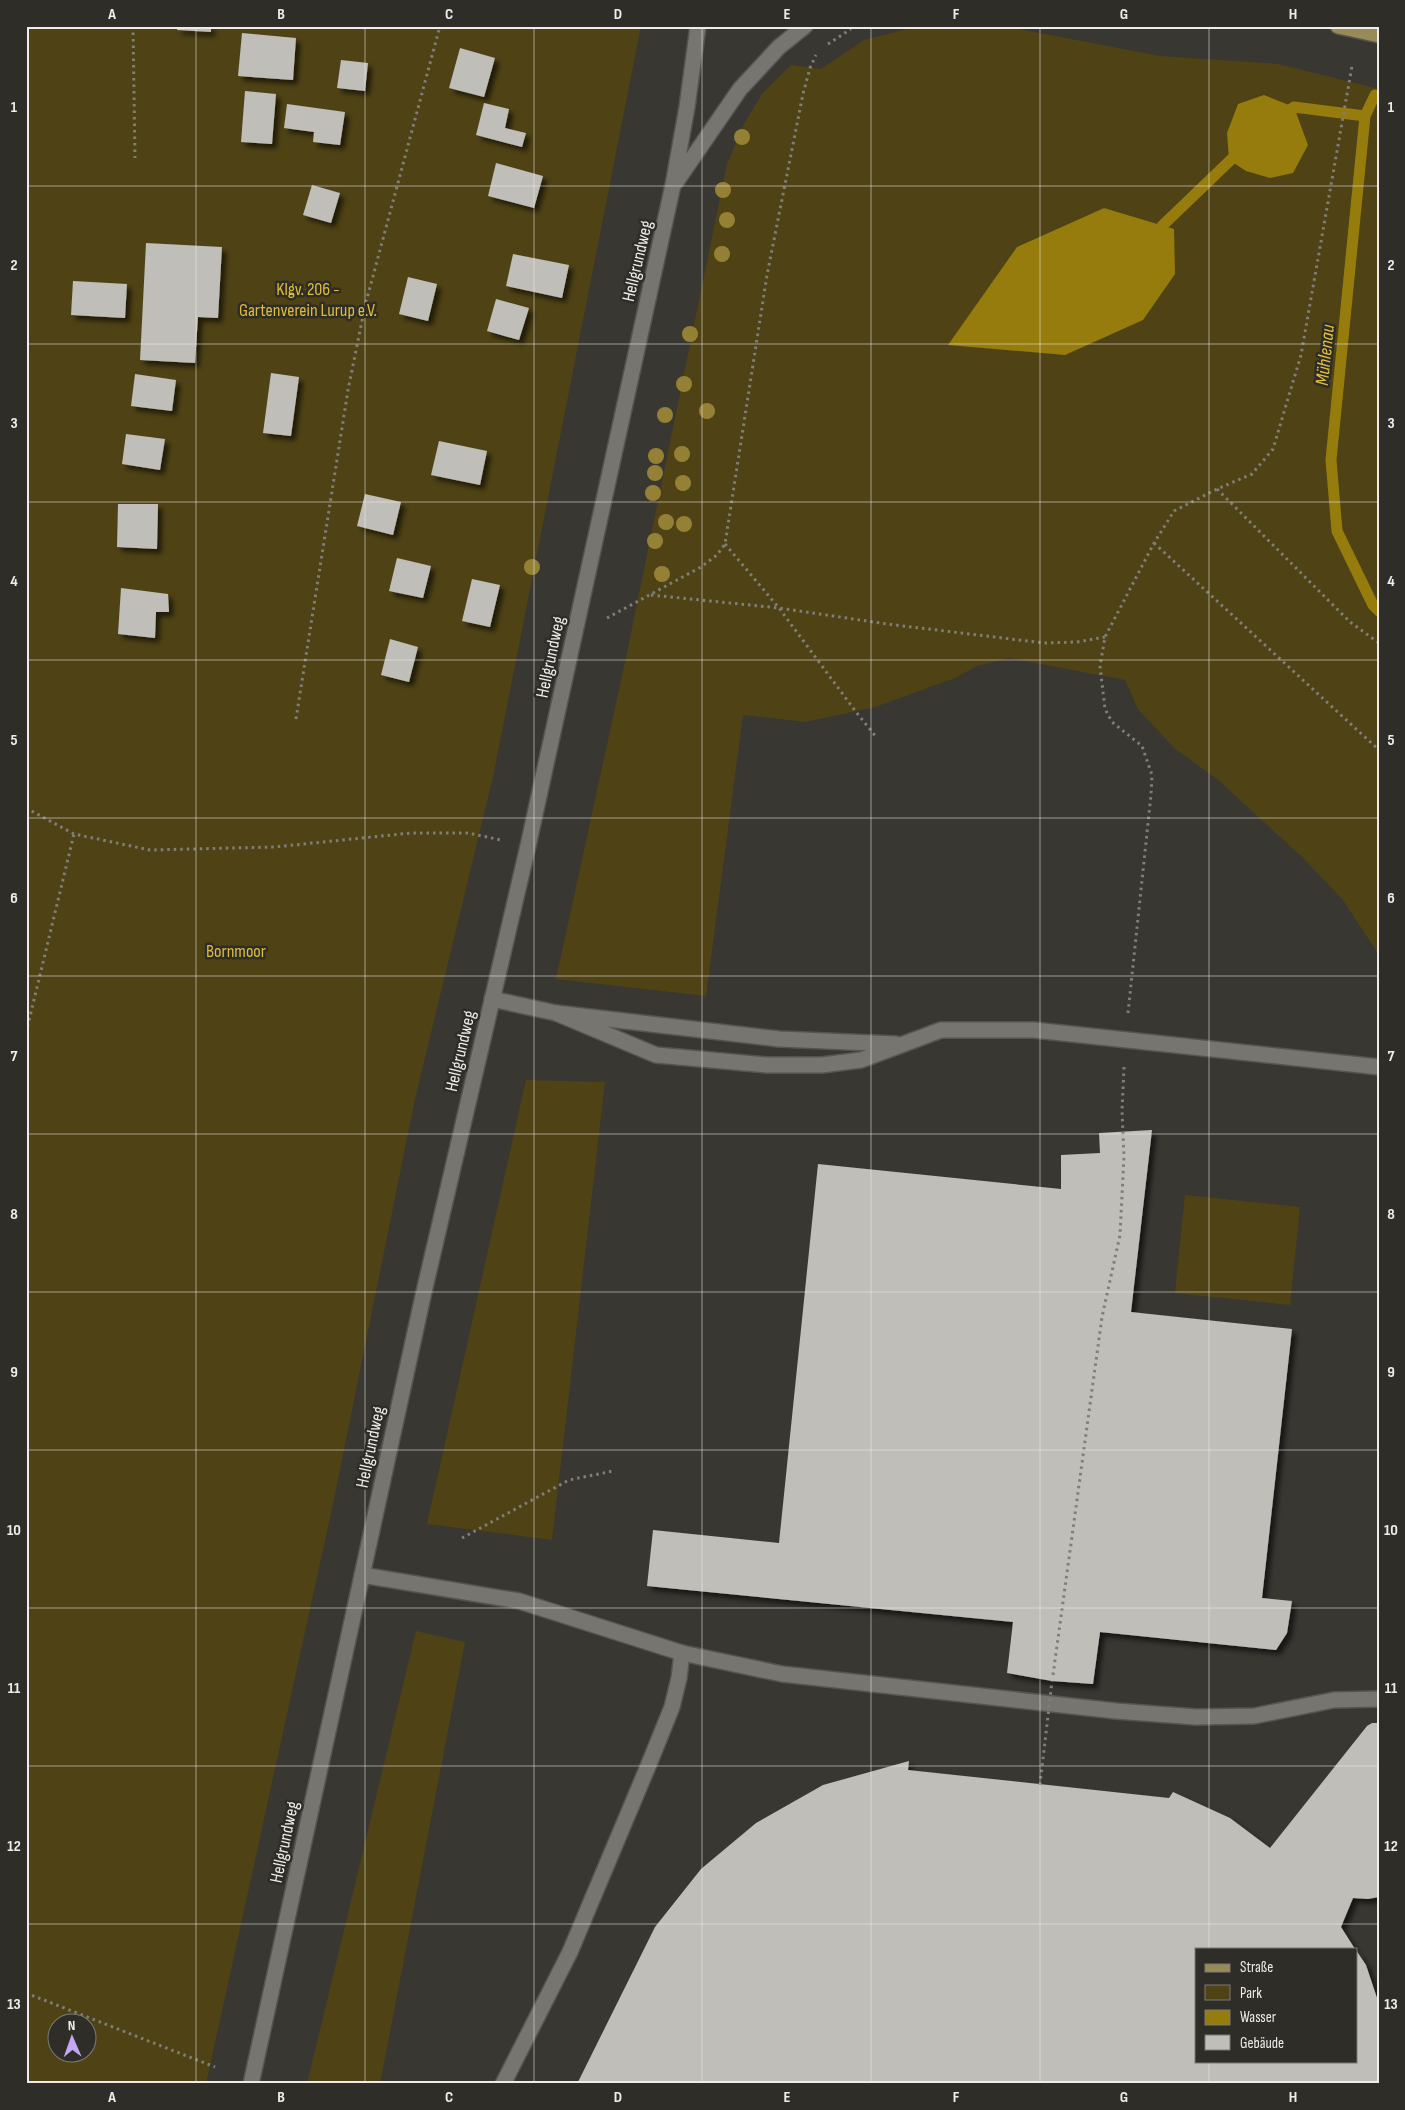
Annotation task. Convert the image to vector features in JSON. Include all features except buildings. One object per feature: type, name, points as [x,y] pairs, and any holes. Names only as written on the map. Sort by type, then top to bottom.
[{"type":"main road","points":[[1338,26],[1379,36]]},
{"type":"street","name":"Hellgrundweg","points":[[251,2084],[423,1296],[530,837],[674,185],[698,26]]},
{"type":"street","points":[[674,185],[740,89],[779,47],[805,26]]},
{"type":"street","points":[[492,999],[556,1013],[779,1039],[902,1044]]},
{"type":"street","points":[[556,1013],[656,1054],[767,1065],[822,1065],[861,1060],[941,1030],[1034,1030],[1379,1068]]},
{"type":"street","points":[[362,1575],[519,1601],[682,1653],[782,1674],[1116,1711],[1196,1717],[1254,1716],[1334,1700],[1379,1699]]},
{"type":"street","points":[[503,2084],[570,1952],[645,1773],[672,1707],[679,1678],[682,1653]]},
{"type":"path","points":[[133,26],[134,158]]},
{"type":"path","points":[[296,719],[348,390],[365,306],[440,26]]},
{"type":"path","points":[[630,606],[701,567],[716,555],[725,544],[768,275],[810,68],[817,54],[833,40],[851,29]]},
{"type":"path","points":[[1040,1785],[1052,1681],[1102,1317],[1120,1235],[1124,1156],[1122,1111],[1125,1041],[1151,795],[1152,775],[1142,746],[1112,722],[1105,708],[1100,666],[1105,637],[1154,543],[1174,511],[1252,474],[1273,449],[1301,355],[1352,66]]},
{"type":"path","points":[[1217,489],[1350,622],[1379,642]]},
{"type":"path","points":[[1154,543],[1379,750]]},
{"type":"path","points":[[725,544],[779,608],[877,738]]},
{"type":"path","points":[[650,595],[779,608],[887,624],[1044,643],[1077,642],[1105,637]]},
{"type":"path","points":[[26,808],[74,834],[150,850],[274,847],[412,834],[468,833]]},
{"type":"path","points":[[26,1033],[74,834]]},
{"type":"path","points":[[462,1538],[569,1480],[613,1471]]},
{"type":"path","points":[[26,1993],[215,2067]]},
{"type":"green space","points":[[26,26],[641,26],[493,777],[415,1099],[333,1504],[206,2084],[26,2084]]},
{"type":"green space","points":[[919,26],[1003,26],[1160,56],[1278,64],[1379,89],[1379,955],[1343,900],[1302,857],[1217,779],[1174,748],[1138,709],[1125,680],[1009,658],[977,666],[955,678],[875,707],[806,722],[743,715],[706,996],[556,979],[625,662],[727,164],[744,124],[762,94],[791,65],[821,69],[864,40]],"holes":[[[1227,133],[1246,171],[1229,160]],[[1104,208],[1174,229],[1017,247]]]},
{"type":"green space","points":[[526,1080],[605,1082],[552,1540],[427,1524]]},
{"type":"green space","points":[[1185,1195],[1300,1207],[1290,1305],[1175,1293]]},
{"type":"green space","points":[[416,1631],[465,1642],[380,2084],[307,2084]]},
{"type":"water","points":[[1264,95],[1294,107],[1308,145],[1293,173],[1270,178],[1246,171],[1229,160],[1227,133],[1238,104]]},
{"type":"water","points":[[1104,208],[1174,229],[1175,274],[1143,320],[1065,355],[948,345],[1017,247]]},
{"type":"waterway","name":"Mühlenau","points":[[1375,95],[1365,116],[1331,460],[1337,531],[1373,605],[1379,611]]},
{"type":"waterway","points":[[1283,115],[1294,107],[1365,116]]},
{"type":"waterway","points":[[1162,226],[1240,151]]},
{"type":"park label","name":"Klgv. 206 - Gartenverein Lurup e.V.","points":[[308,299]]},
{"type":"park label","name":"Bornmoor","points":[[236,951]]}]
